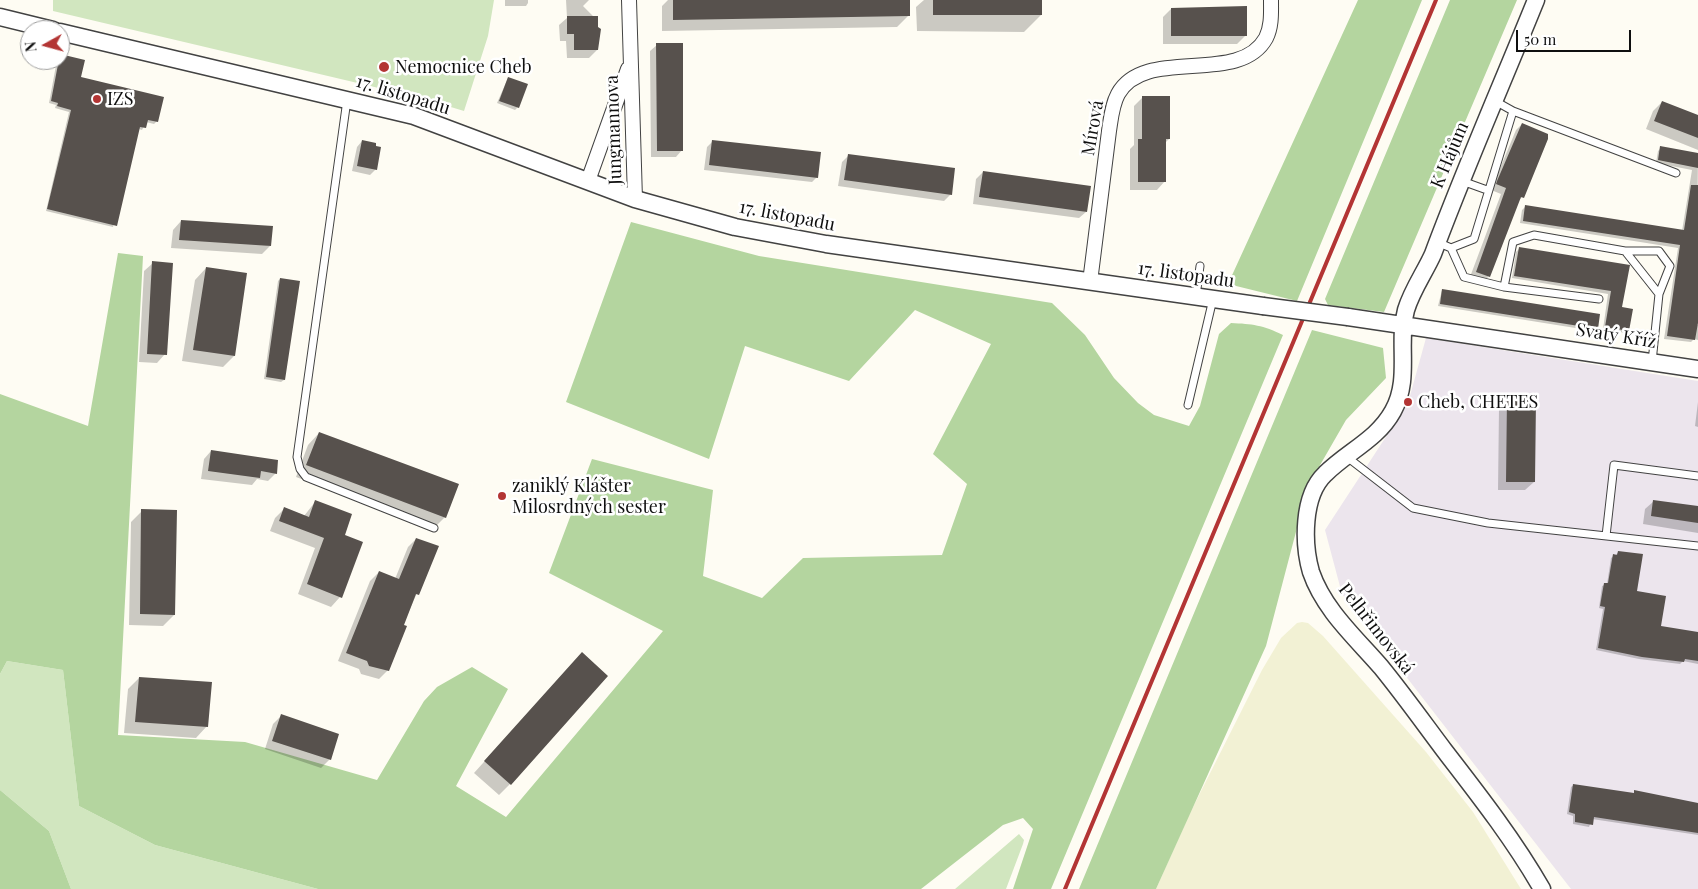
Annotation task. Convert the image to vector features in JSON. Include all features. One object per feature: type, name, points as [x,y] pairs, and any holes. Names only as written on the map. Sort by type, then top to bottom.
[{"type":"street","name":"Jungmannova","points":[[629,0],[635,199]]},
{"type":"street","name":"Mírová","points":[[1090,282],[1109,131],[1113,107],[1119,93],[1135,77],[1155,70],[1230,61],[1249,55],[1266,38],[1270,26],[1271,0]]},
{"type":"street","name":"K Hájům","points":[[1404,326],[1407,308],[1444,245],[1460,181],[1536,0]]},
{"type":"street","points":[[0,17],[20,22]]},
{"type":"street","name":"17. listopadu","points":[[70,34],[414,116],[635,199],[696,217],[779,236],[1528,344]]},
{"type":"street","name":"Jungmannova","points":[[588,181],[631,61]]},
{"type":"street","name":"Pelhřimovská","points":[[1404,326],[1404,372],[1400,395],[1386,421],[1372,438],[1325,474],[1317,484],[1310,505],[1307,540],[1312,573],[1336,616],[1381,667],[1481,798],[1542,889]]},
{"type":"street","name":"Svatý Kříž","points":[[1528,344],[1652,362],[1698,366]]},
{"type":"lane","points":[[348,99],[297,458],[300,469],[306,476],[434,528]]},
{"type":"lane","points":[[1495,101],[1513,111],[1676,173]]},
{"type":"lane","points":[[1513,111],[1487,190],[1474,239],[1444,245],[1464,277],[1504,286],[1599,299]]},
{"type":"lane","points":[[1460,181],[1487,190]]},
{"type":"lane","points":[[1504,286],[1513,242],[1534,235],[1625,251],[1659,251],[1670,266],[1659,294],[1652,362]]},
{"type":"lane","points":[[1625,251],[1659,294]]},
{"type":"lane","points":[[1196,297],[1200,266]]},
{"type":"lane","points":[[1188,405],[1213,299]]},
{"type":"lane","points":[[1347,457],[1412,508],[1488,523],[1698,546]]},
{"type":"lane","points":[[1606,536],[1614,465],[1698,476]]},
{"type":"shaded area","points":[[1426,338],[1698,381],[1698,889],[1571,889],[1342,594],[1325,530],[1408,403]]},
{"type":"green space","name":"Nemocnice Cheb","points":[[53,0],[494,0],[488,36],[464,111],[421,98],[53,11]]},
{"type":"green space","points":[[1358,0],[1422,0],[1297,301],[1228,284]]},
{"type":"green space","points":[[1450,0],[1517,0],[1384,312],[1328,305],[1325,299]]},
{"type":"green space","points":[[631,222],[759,256],[1052,303],[1085,335],[1114,378],[1138,403],[1154,415],[1189,426],[1200,406],[1219,334],[1231,323],[1257,326],[1283,335],[1051,889],[1013,889],[1033,829],[1023,818],[1003,825],[921,889],[318,889],[155,845],[79,806],[63,670],[7,661],[0,674],[0,394],[88,426],[118,253],[143,256],[118,735],[245,742],[377,780],[424,701],[437,687],[472,667],[508,689],[456,786],[506,817],[663,631],[549,573],[592,459],[713,490],[703,576],[762,598],[803,558],[942,555],[967,484],[933,454],[991,344],[915,310],[849,381],[745,346],[709,459],[566,402]]},
{"type":"green space","points":[[1312,330],[1383,348],[1386,378],[1346,420],[1308,486],[1266,646],[1156,889],[1079,889]]},
{"type":"green space","points":[[1297,623],[1308,623],[1323,636],[1426,752],[1473,812],[1521,889],[1156,889],[1189,815],[1262,670],[1281,638]]},
{"type":"green space","points":[[7,661],[63,670],[79,806],[155,845],[318,889],[71,889],[49,831],[0,790],[0,674]]},
{"type":"green space","points":[[0,790],[49,831],[71,889],[0,889]]},
{"type":"green space","points":[[1019,834],[1024,840],[1006,889],[955,889]]},
{"type":"building","points":[[673,0],[910,0],[910,16],[673,20]]},
{"type":"building","points":[[933,0],[1042,0],[1042,15],[933,15]]},
{"type":"building","points":[[1247,6],[1247,36],[1171,36],[1171,8]]},
{"type":"building","points":[[567,16],[598,16],[598,27],[601,29],[598,50],[574,50],[574,34],[567,34]]},
{"type":"building","points":[[656,43],[683,43],[683,151],[657,151]]},
{"type":"building","points":[[70,56],[85,60],[81,77],[164,97],[158,122],[148,120],[146,128],[140,127],[117,226],[47,209],[71,110],[57,106],[58,103],[51,101],[57,70],[70,70]]},
{"type":"building","points":[[508,77],[528,84],[519,108],[499,101]]},
{"type":"building","points":[[1142,96],[1170,96],[1170,139],[1166,139],[1166,182],[1138,182],[1138,139],[1142,139]]},
{"type":"building","points":[[1662,101],[1698,115],[1698,138],[1654,121]]},
{"type":"building","points":[[1522,123],[1548,134],[1548,139],[1524,198],[1521,197],[1490,277],[1476,272],[1506,188],[1496,184]]},
{"type":"building","points":[[362,140],[376,143],[376,146],[381,147],[377,170],[357,166]]},
{"type":"building","points":[[712,140],[821,152],[818,178],[709,165]]},
{"type":"building","points":[[1660,146],[1698,153],[1698,168],[1658,160]]},
{"type":"building","points":[[848,154],[955,168],[952,195],[844,180]]},
{"type":"building","points":[[983,171],[1091,186],[1087,212],[979,197]]},
{"type":"building","points":[[1691,185],[1698,185],[1698,323],[1695,340],[1667,336],[1680,245],[1523,221],[1525,205],[1684,230]]},
{"type":"building","points":[[181,220],[273,226],[271,246],[179,240]]},
{"type":"building","points":[[1519,247],[1630,265],[1622,307],[1633,309],[1629,331],[1605,327],[1611,291],[1514,276]]},
{"type":"building","points":[[152,261],[173,263],[167,355],[147,354]]},
{"type":"building","points":[[206,267],[247,273],[235,356],[193,350]]},
{"type":"building","points":[[280,278],[300,281],[285,380],[266,377]]},
{"type":"building","points":[[1442,289],[1600,314],[1598,329],[1440,304]]},
{"type":"building","points":[[1507,398],[1536,399],[1535,482],[1506,482]]},
{"type":"building","points":[[319,432],[459,484],[446,518],[306,465]]},
{"type":"building","points":[[211,450],[278,460],[277,474],[261,471],[260,478],[208,471]]},
{"type":"building","points":[[315,500],[352,514],[345,535],[363,542],[342,598],[307,584],[324,538],[279,521],[284,507],[309,517]]},
{"type":"building","points":[[1653,500],[1698,506],[1698,523],[1651,516]]},
{"type":"building","points":[[141,509],[177,510],[175,615],[140,614]]},
{"type":"building","points":[[416,538],[439,546],[419,595],[416,594],[404,625],[407,626],[389,671],[369,666],[367,661],[346,653],[379,571],[399,579]]},
{"type":"building","points":[[1618,551],[1643,554],[1637,591],[1666,596],[1661,626],[1698,632],[1698,661],[1685,659],[1684,662],[1642,657],[1598,648],[1605,607],[1600,606],[1604,583],[1608,583],[1613,554],[1617,555]]},
{"type":"building","points":[[582,652],[608,676],[511,785],[484,761]]},
{"type":"building","points":[[139,677],[212,682],[208,727],[135,722]]},
{"type":"building","points":[[281,714],[339,734],[331,760],[272,741]]},
{"type":"building","points":[[1573,784],[1634,793],[1634,790],[1698,803],[1698,833],[1594,817],[1593,825],[1575,822],[1575,814],[1569,812]]},
{"type":"railway","points":[[1065,889],[1436,0]]},
{"type":"place","name":"Nemocnice Cheb","points":[[384,67]]},
{"type":"place","name":"IZS","points":[[97,99]]},
{"type":"place","name":"Cheb, CHETES","points":[[1408,402]]},
{"type":"place","name":"zaniklý Klášter Milosrdných sester","points":[[502,496]]}]
